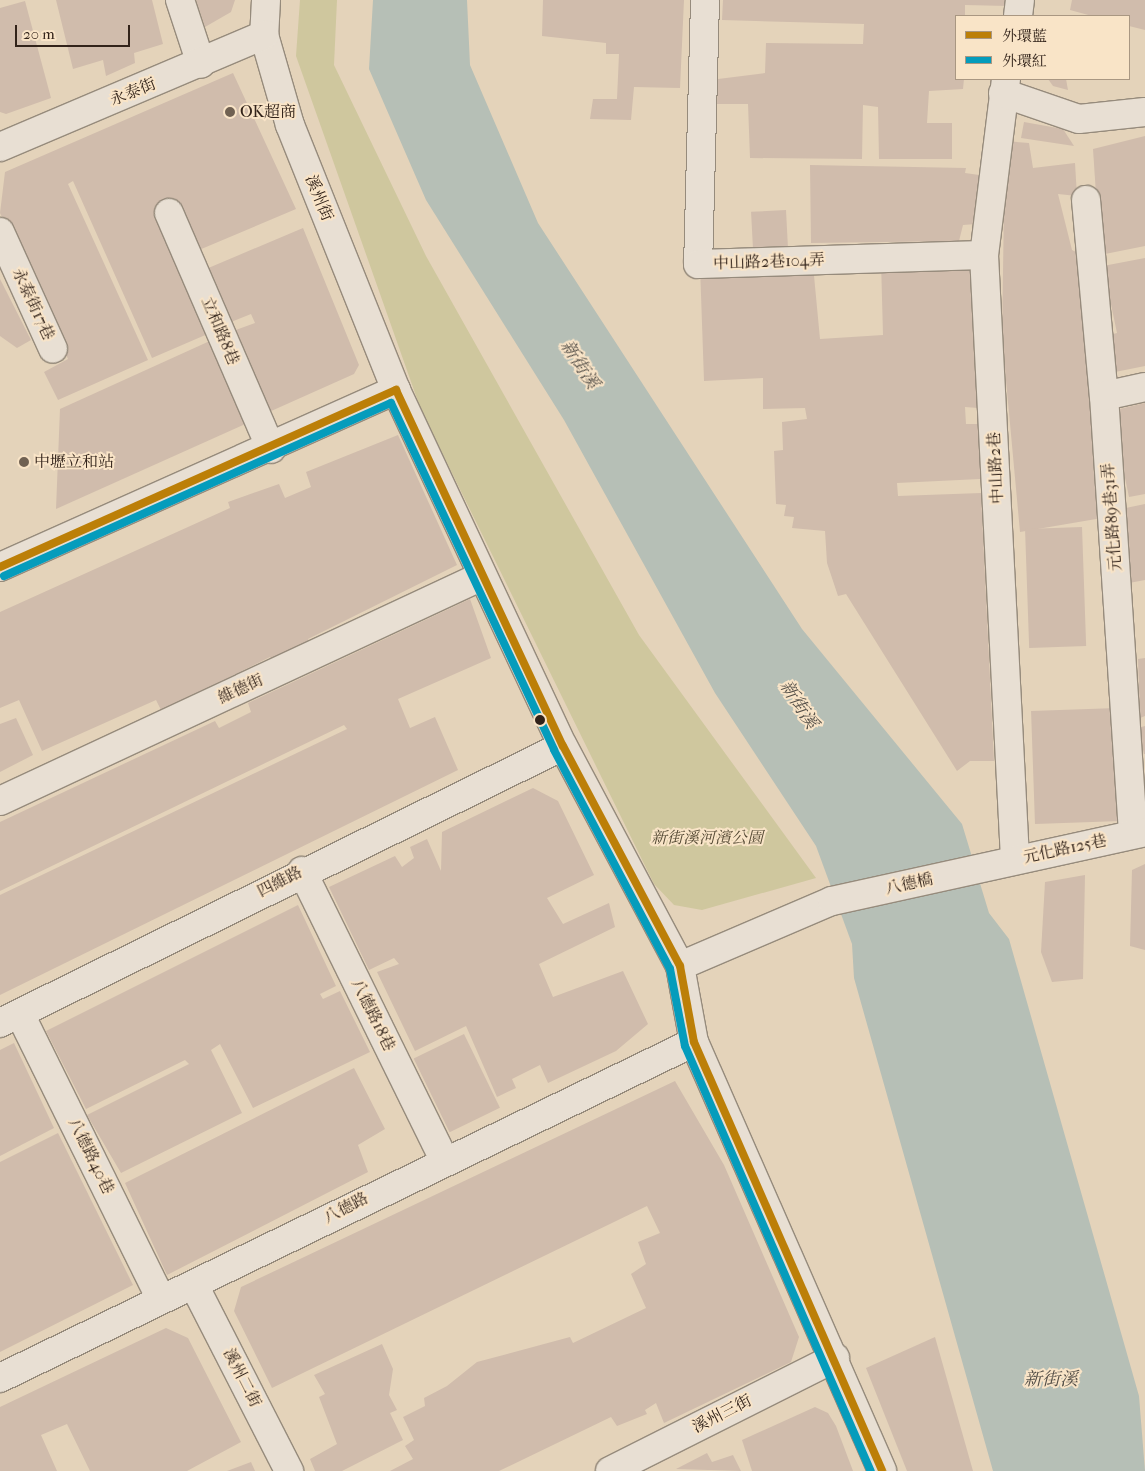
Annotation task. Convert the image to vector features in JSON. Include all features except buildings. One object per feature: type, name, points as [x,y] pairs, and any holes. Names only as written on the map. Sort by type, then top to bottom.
[{"type":"lane","points":[[180,0],[201,64]]},
{"type":"lane","name":"溪州街","points":[[266,0],[264,35],[290,126],[396,390],[563,746],[680,966],[694,1042],[835,1358],[882,1471]]},
{"type":"lane","name":"中山路2巷104弄","points":[[705,0],[698,264],[984,255]]},
{"type":"lane","points":[[1018,15],[1020,0]]},
{"type":"lane","name":"永泰街","points":[[0,146],[201,64],[264,35]]},
{"type":"lane","points":[[1005,86],[1080,119],[1145,112]]},
{"type":"lane","name":"中山路2巷","points":[[1005,86],[984,255],[1015,859]]},
{"type":"lane","name":"元化路89巷31弄","points":[[1086,200],[1104,396],[1139,833]]},
{"type":"lane","name":"立和路8巷","points":[[169,213],[271,449]]},
{"type":"lane","name":"永泰街17巷","points":[[0,232],[53,349]]},
{"type":"lane","points":[[1104,396],[1145,387]]},
{"type":"lane","points":[[0,568],[271,449],[396,390]]},
{"type":"lane","name":"維德街","points":[[0,801],[482,576]]},
{"type":"lane","name":"四維路","points":[[10,1019],[302,871],[563,746]]},
{"type":"lane","name":"元化路125巷","points":[[985,867],[1139,833]]},
{"type":"lane","name":"八德橋","points":[[680,966],[832,901],[985,867]]},
{"type":"lane","name":"八德路18巷","points":[[302,871],[444,1160]]},
{"type":"lane","name":"八德路40巷","points":[[10,1019],[161,1299]]},
{"type":"lane","name":"八德路","points":[[0,1378],[161,1299],[194,1285],[444,1160],[694,1042]]},
{"type":"lane","name":"溪州二街","points":[[194,1285],[289,1471]]},
{"type":"lane","name":"溪州三街","points":[[610,1471],[835,1358]]},
{"type":"green space","name":"新街溪河濱公園","points":[[300,0],[337,0],[334,65],[426,256],[639,635],[816,878],[702,910],[674,905],[654,884],[421,410],[296,56]]},
{"type":"water","name":"新街溪","points":[[373,0],[467,0],[470,65],[538,223],[802,629],[962,824],[989,913],[1009,939],[1139,1396],[1145,1471],[993,1471],[854,978],[852,944],[816,846],[715,693],[564,420],[426,200],[369,69]]},
{"type":"transit line","name":"外環藍","points":[[0,567],[396,390],[563,746],[680,966],[694,1042],[882,1471]]},
{"type":"transit line","name":"外環紅","points":[[4,576],[391,403],[554,750],[670,969],[685,1046],[871,1471]]},
{"type":"place","name":"OK超商","points":[[230,112]]},
{"type":"place","name":"中壢立和站","points":[[24,462]]}]
